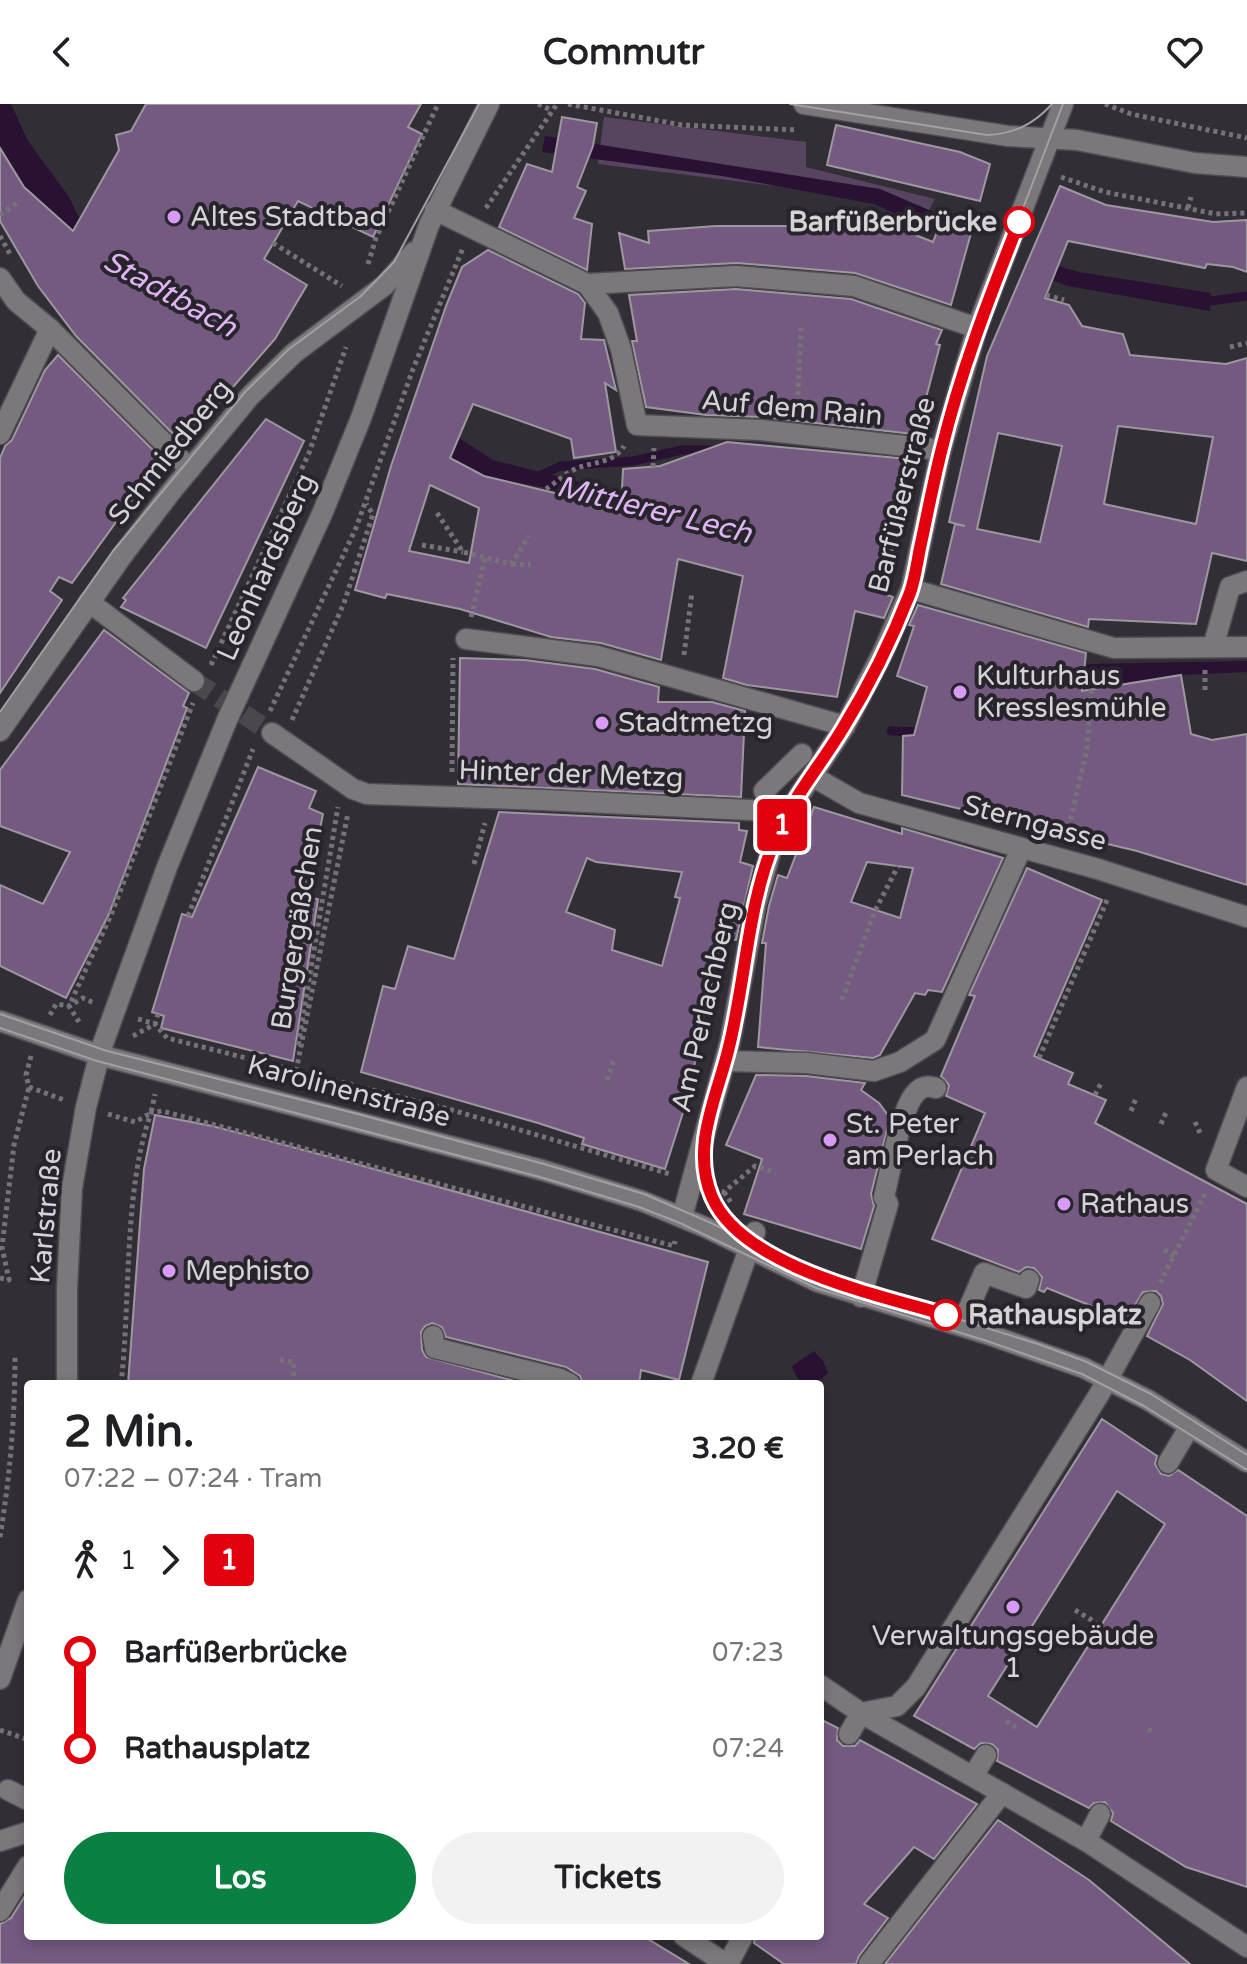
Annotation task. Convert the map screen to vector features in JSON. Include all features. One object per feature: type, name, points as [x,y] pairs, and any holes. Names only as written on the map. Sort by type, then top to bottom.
[{"type":"street","name":"Leonhardsberg","points":[[99,1055],[167,867],[227,720],[322,514],[361,418],[435,210],[489,104]]},
{"type":"street","points":[[804,104],[997,135],[1052,137],[1195,163],[1247,167]]},
{"type":"street","name":"Barfüßerstraße","points":[[812,776],[845,726],[911,589],[941,450],[977,328],[1063,104]]},
{"type":"street","points":[[435,210],[587,284],[736,276],[854,286],[977,328]]},
{"type":"street","name":"Schmiedberg","points":[[0,731],[89,602],[190,469],[271,374],[318,334],[385,285],[422,243]]},
{"type":"street","points":[[0,278],[16,301],[50,329],[190,469]]},
{"type":"street","name":"Auf dem Rain","points":[[587,284],[608,313],[621,349],[637,425],[761,430],[941,450]]},
{"type":"street","points":[[0,434],[50,329]]},
{"type":"street","points":[[1213,647],[1230,587],[1247,581]]},
{"type":"street","points":[[911,589],[1114,648],[1247,647]]},
{"type":"street","points":[[89,602],[198,684]]},
{"type":"street","points":[[466,639],[598,656],[845,726]]},
{"type":"street","points":[[266,730],[348,796]]},
{"type":"street","points":[[764,791],[802,754]]},
{"type":"street","name":"Sterngasse","points":[[812,776],[859,803],[1060,859],[1247,917]]},
{"type":"street","name":"Am Perlachberg","points":[[682,1217],[726,1061],[756,903],[774,840],[812,776]]},
{"type":"street","name":"Hinter der Metzg","points":[[348,796],[489,798],[788,812]]},
{"type":"street","points":[[726,1061],[807,1063],[874,1071],[900,1062],[935,1040],[1021,849]]},
{"type":"street","name":"Karolinenstraße","points":[[0,1021],[99,1055],[542,1170],[642,1201],[682,1217]]},
{"type":"street","name":"Karlstraße","points":[[67,1380],[72,1188],[99,1055]]},
{"type":"street","points":[[1247,1087],[1216,1170],[1247,1187]]},
{"type":"street","points":[[861,1297],[872,1266],[882,1202],[906,1104],[922,1088],[936,1088]]},
{"type":"street","points":[[682,1217],[752,1241],[818,1282],[1035,1350],[1108,1380],[1247,1462]]},
{"type":"street","points":[[702,1380],[752,1241]]},
{"type":"street","points":[[966,1315],[984,1273],[1026,1288],[1029,1280]]},
{"type":"street","points":[[849,1734],[861,1713],[897,1706],[916,1687],[1108,1380],[1150,1303]]},
{"type":"street","points":[[433,1336],[435,1348],[561,1380]]},
{"type":"street","points":[[1168,1463],[1190,1426]]},
{"type":"street","points":[[0,1679],[24,1611]]},
{"type":"street","points":[[824,1688],[861,1713],[1086,1841],[1247,1947]]},
{"type":"street","points":[[973,1776],[986,1755]]},
{"type":"street","points":[[8,1790],[24,1798]]},
{"type":"street","points":[[869,1964],[1002,1793]]},
{"type":"street","points":[[1086,1841],[1100,1814]]},
{"type":"street","points":[[0,1841],[24,1833]]},
{"type":"street","points":[[0,1911],[24,1872]]},
{"type":"street","points":[[690,1940],[727,1964],[741,1940]]},
{"type":"path","points":[[538,104],[551,110]]},
{"type":"path","points":[[188,916],[366,504],[413,369],[462,249],[557,104]]},
{"type":"path","points":[[568,104],[682,125],[806,130]]},
{"type":"path","points":[[1105,104],[1131,114],[1247,138]]},
{"type":"path","points":[[1060,177],[1105,192],[1216,214],[1247,213]]},
{"type":"path","points":[[1188,208],[1191,197]]},
{"type":"path","points":[[0,215],[20,201]]},
{"type":"path","points":[[273,243],[343,287]]},
{"type":"path","points":[[1046,295],[1064,300]]},
{"type":"path","points":[[798,395],[801,328]]},
{"type":"path","points":[[1230,347],[1247,343]]},
{"type":"path","points":[[69,1006],[111,915],[198,684],[325,414]]},
{"type":"path","points":[[546,489],[573,470],[607,461],[620,453]]},
{"type":"path","points":[[292,720],[344,603],[373,514],[366,504]]},
{"type":"path","points":[[437,513],[463,552]]},
{"type":"path","points":[[511,564],[529,536]]},
{"type":"path","points":[[422,545],[511,564],[531,565]]},
{"type":"path","points":[[452,797],[453,657],[466,639],[485,558]]},
{"type":"path","points":[[681,679],[692,592]]},
{"type":"path","points":[[1060,859],[1087,749],[1093,664]]},
{"type":"path","points":[[1205,674],[1205,693]]},
{"type":"path","points":[[452,760],[455,760],[457,735],[456,711],[453,711]]},
{"type":"path","points":[[297,1069],[348,796]]},
{"type":"path","name":"Burgergäßchen","points":[[297,1069],[296,1058],[348,796]]},
{"type":"path","points":[[474,864],[489,798]]},
{"type":"path","points":[[842,1000],[874,913],[898,866]]},
{"type":"path","points":[[1039,1058],[1106,902]]},
{"type":"path","points":[[56,1004],[69,1006],[83,998]]},
{"type":"path","points":[[158,1014],[155,1024],[167,1038],[452,1110],[671,1175]]},
{"type":"path","points":[[607,1080],[614,1060]]},
{"type":"path","points":[[0,1278],[9,1280],[2,1247],[14,1145],[29,1087],[27,1065]]},
{"type":"path","points":[[1095,1095],[1101,1083]]},
{"type":"path","points":[[29,1087],[37,1091]]},
{"type":"path","points":[[1131,1111],[1136,1098]]},
{"type":"path","points":[[122,1380],[128,1352],[134,1204],[146,1127],[152,1110]]},
{"type":"path","points":[[135,1122],[152,1110],[162,1111],[674,1246],[682,1217]]},
{"type":"path","points":[[1161,1124],[1167,1110]]},
{"type":"path","points":[[952,1163],[964,1162]]},
{"type":"path","points":[[724,1192],[755,1166],[776,1173]]},
{"type":"path","points":[[1163,1278],[1203,1196]]},
{"type":"path","points":[[1164,1250],[1174,1256]]},
{"type":"path","points":[[0,1537],[15,1422],[15,1355]]},
{"type":"path","points":[[280,1360],[294,1362],[293,1380]]},
{"type":"path","points":[[1075,1610],[1100,1625]]},
{"type":"path","points":[[1006,1721],[1017,1728]]},
{"type":"path","points":[[1148,1729],[1155,1733]]},
{"type":"path","points":[[0,1730],[24,1738]]},
{"type":"shaded area","points":[[0,104],[11,104],[28,141],[69,197],[79,218],[119,150],[130,294],[25,188],[0,146]]},
{"type":"shaded area","points":[[604,117],[806,142],[806,167],[935,199],[924,220],[874,198],[598,164]]},
{"type":"shaded area","points":[[545,136],[880,189],[943,216],[937,232],[874,204],[722,176],[542,152]]},
{"type":"shaded area","points":[[1058,266],[1211,293],[1210,311],[1068,286],[1052,280]]},
{"type":"shaded area","points":[[408,419],[459,438],[493,460],[622,493],[657,496],[686,506],[616,510],[546,488],[484,476],[440,453]]},
{"type":"shaded area","points":[[1247,661],[1247,672],[1181,675],[1098,689],[1082,688],[1064,668],[1090,664]]},
{"type":"shaded area","points":[[814,1351],[828,1373],[820,1380],[799,1380],[792,1366]]},
{"type":"building","points":[[146,104],[421,104],[408,127],[422,134],[373,237],[298,201],[264,259],[307,285],[275,339],[183,444],[76,336],[38,286],[0,221],[0,148],[24,187],[73,231],[119,150],[116,135],[131,131]]},
{"type":"building","points":[[562,117],[597,123],[593,146],[577,187],[586,191],[574,218],[592,224],[587,270],[499,227],[527,164],[552,172]]},
{"type":"building","points":[[836,125],[960,152],[990,164],[980,201],[827,165]]},
{"type":"building","points":[[1060,186],[1106,205],[1213,222],[1247,220],[1247,272],[1207,264],[1205,268],[1068,241],[1045,298],[1069,305],[1082,326],[1123,334],[1130,355],[1226,364],[1247,358],[1247,561],[1212,553],[1196,624],[1089,619],[1088,627],[941,584],[955,524],[965,526],[949,522],[987,356]],"holes":[[[1118,426],[1213,437],[1196,524],[1104,504]],[[998,433],[1062,446],[1040,542],[977,529]]]},
{"type":"building","points":[[819,215],[877,220],[933,242],[940,224],[973,226],[951,305],[855,273],[737,263],[625,269],[619,233],[649,243],[648,231],[716,226],[819,226]]},
{"type":"building","points":[[488,250],[578,294],[585,303],[581,339],[604,340],[616,390],[605,383],[616,452],[574,458],[571,439],[473,404],[450,458],[484,476],[621,509],[623,469],[660,466],[727,442],[908,459],[898,502],[902,503],[896,535],[882,593],[893,597],[884,618],[855,611],[837,697],[747,685],[723,678],[743,576],[678,559],[661,660],[601,643],[551,637],[460,609],[387,594],[385,598],[355,590],[391,466],[462,267]],"holes":[[[430,485],[479,508],[469,563],[409,551]]]},
{"type":"building","points":[[736,289],[851,299],[942,330],[936,344],[940,345],[917,432],[762,417],[706,415],[646,407],[632,341],[637,341],[629,295]]},
{"type":"building","points":[[58,355],[165,462],[145,482],[72,583],[59,577],[50,591],[62,600],[0,693],[0,458],[5,446],[12,440],[45,370]]},
{"type":"building","points":[[266,419],[304,441],[206,648],[121,607],[126,600],[123,598]]},
{"type":"building","points":[[918,605],[1086,653],[1082,691],[1181,675],[1191,734],[1212,740],[1247,734],[1247,885],[1137,851],[902,795],[903,736],[914,735],[927,687],[897,676],[914,626],[909,625]]},
{"type":"building","points":[[104,630],[189,693],[183,706],[187,708],[109,914],[66,998],[0,966],[0,885],[43,904],[70,852],[0,826],[0,770]]},
{"type":"building","name":"Stadtmetzg","points":[[460,658],[525,660],[595,669],[659,687],[658,702],[712,702],[745,711],[741,797],[458,784]]},
{"type":"building","points":[[258,767],[316,791],[309,808],[323,814],[306,897],[318,899],[293,1061],[161,1028],[164,1016],[152,1012],[182,914],[192,917]]},
{"type":"building","points":[[814,807],[902,834],[902,828],[1003,858],[942,992],[928,990],[925,995],[915,993],[880,1055],[873,1058],[758,1047],[766,943],[762,943],[778,875],[787,878]],"holes":[[[867,862],[913,868],[900,918],[851,902]]]},
{"type":"building","points":[[499,812],[739,823],[739,830],[747,831],[740,862],[753,866],[736,940],[721,938],[687,1100],[665,1169],[582,1144],[584,1138],[538,1123],[361,1072],[383,986],[395,989],[408,946],[454,959]],"holes":[[[587,858],[596,862],[682,872],[675,897],[680,898],[662,966],[612,950],[615,930],[566,912]]]},
{"type":"building","points":[[1027,868],[1102,900],[1034,1056],[1073,1073],[1068,1084],[1106,1100],[1095,1123],[1247,1204],[1247,1401],[1190,1360],[1147,1336],[1163,1304],[1156,1291],[1143,1292],[1126,1320],[1047,1288],[1044,1292],[1039,1290],[1042,1277],[1034,1268],[1026,1267],[1019,1272],[932,1239],[985,1113],[946,1096],[949,1085],[941,1076],[975,996],[969,995]]},
{"type":"building","points":[[756,1075],[806,1076],[865,1083],[861,1090],[879,1103],[890,1118],[871,1194],[874,1206],[861,1249],[744,1214],[762,1159],[726,1145]]},
{"type":"building","points":[[155,1115],[212,1126],[345,1161],[708,1262],[679,1380],[641,1370],[640,1380],[582,1380],[566,1367],[446,1337],[442,1327],[432,1323],[421,1332],[422,1350],[426,1357],[511,1380],[128,1380],[144,1169]]},
{"type":"building","points":[[1102,1419],[1157,1456],[1155,1464],[1161,1474],[1169,1476],[1178,1470],[1247,1516],[1247,1887],[1186,1867],[1111,1821],[1113,1813],[1105,1802],[1094,1803],[1089,1808],[997,1761],[998,1750],[992,1744],[981,1743],[974,1749],[914,1716]],"holes":[[[1117,1491],[1165,1524],[1037,1727],[988,1696]]]},
{"type":"building","points":[[824,1721],[838,1728],[837,1740],[843,1746],[855,1746],[860,1740],[977,1804],[934,1859],[914,1847],[864,1904],[888,1918],[856,1964],[784,1964],[754,1943],[754,1940],[824,1940]]},
{"type":"building","points":[[998,1820],[1089,1880],[1190,1964],[885,1964]]},
{"type":"building","points":[[24,1897],[24,1940],[650,1940],[689,1964],[0,1964],[0,1924],[11,1918]]},
{"type":"waterway","points":[[1199,299],[1211,301],[1247,296]]},
{"type":"waterway","name":"Mittlerer Lech","points":[[534,478],[561,466],[633,461],[682,450],[715,450]]},
{"type":"waterway","points":[[891,731],[927,732]]},
{"type":"tunnel","points":[[194,681],[272,733]]},
{"type":"tram line","points":[[0,712],[113,551],[245,392],[289,349],[361,296],[394,262],[479,104]]},
{"type":"tram line","points":[[790,104],[987,135],[1023,127],[1052,104]]},
{"type":"tram line","points":[[736,1231],[713,1199],[705,1175],[703,1151],[730,1042],[765,870],[774,840],[788,812],[845,726],[911,589],[941,450],[977,328],[1063,104]]},
{"type":"tram line","name":"1","points":[[946,1315],[820,1276],[776,1257],[743,1237],[727,1221],[713,1199],[705,1175],[703,1151],[730,1042],[756,903],[774,840],[788,812],[845,726],[911,589],[941,450],[965,367],[1019,222]]},
{"type":"tram line","points":[[0,1014],[107,1051],[354,1113],[644,1194],[820,1276],[1087,1362],[1151,1394],[1247,1455]]},
{"type":"tram line","points":[[0,1028],[97,1061],[540,1177],[639,1207],[680,1223],[816,1288],[1082,1374],[1144,1406],[1247,1470]]},
{"type":"place","name":"Altes Stadtbad","points":[[174,217]]},
{"type":"place","name":"Barfüßerbrücke","points":[[1019,222]]},
{"type":"place","name":"Kulturhaus Kresslesmühle","points":[[960,692]]},
{"type":"place","name":"Stadtmetzg","points":[[602,723]]},
{"type":"place","name":"St. Peter am Perlach","points":[[830,1140]]},
{"type":"place","name":"Rathaus","points":[[1064,1204]]},
{"type":"place","name":"Mephisto","points":[[169,1271]]},
{"type":"place","name":"Rathausplatz","points":[[946,1315]]},
{"type":"place","name":"Verwaltungsgebäude 1","points":[[1013,1607]]},
{"type":"water label","name":"Stadtbach","points":[[170,294]]}]
